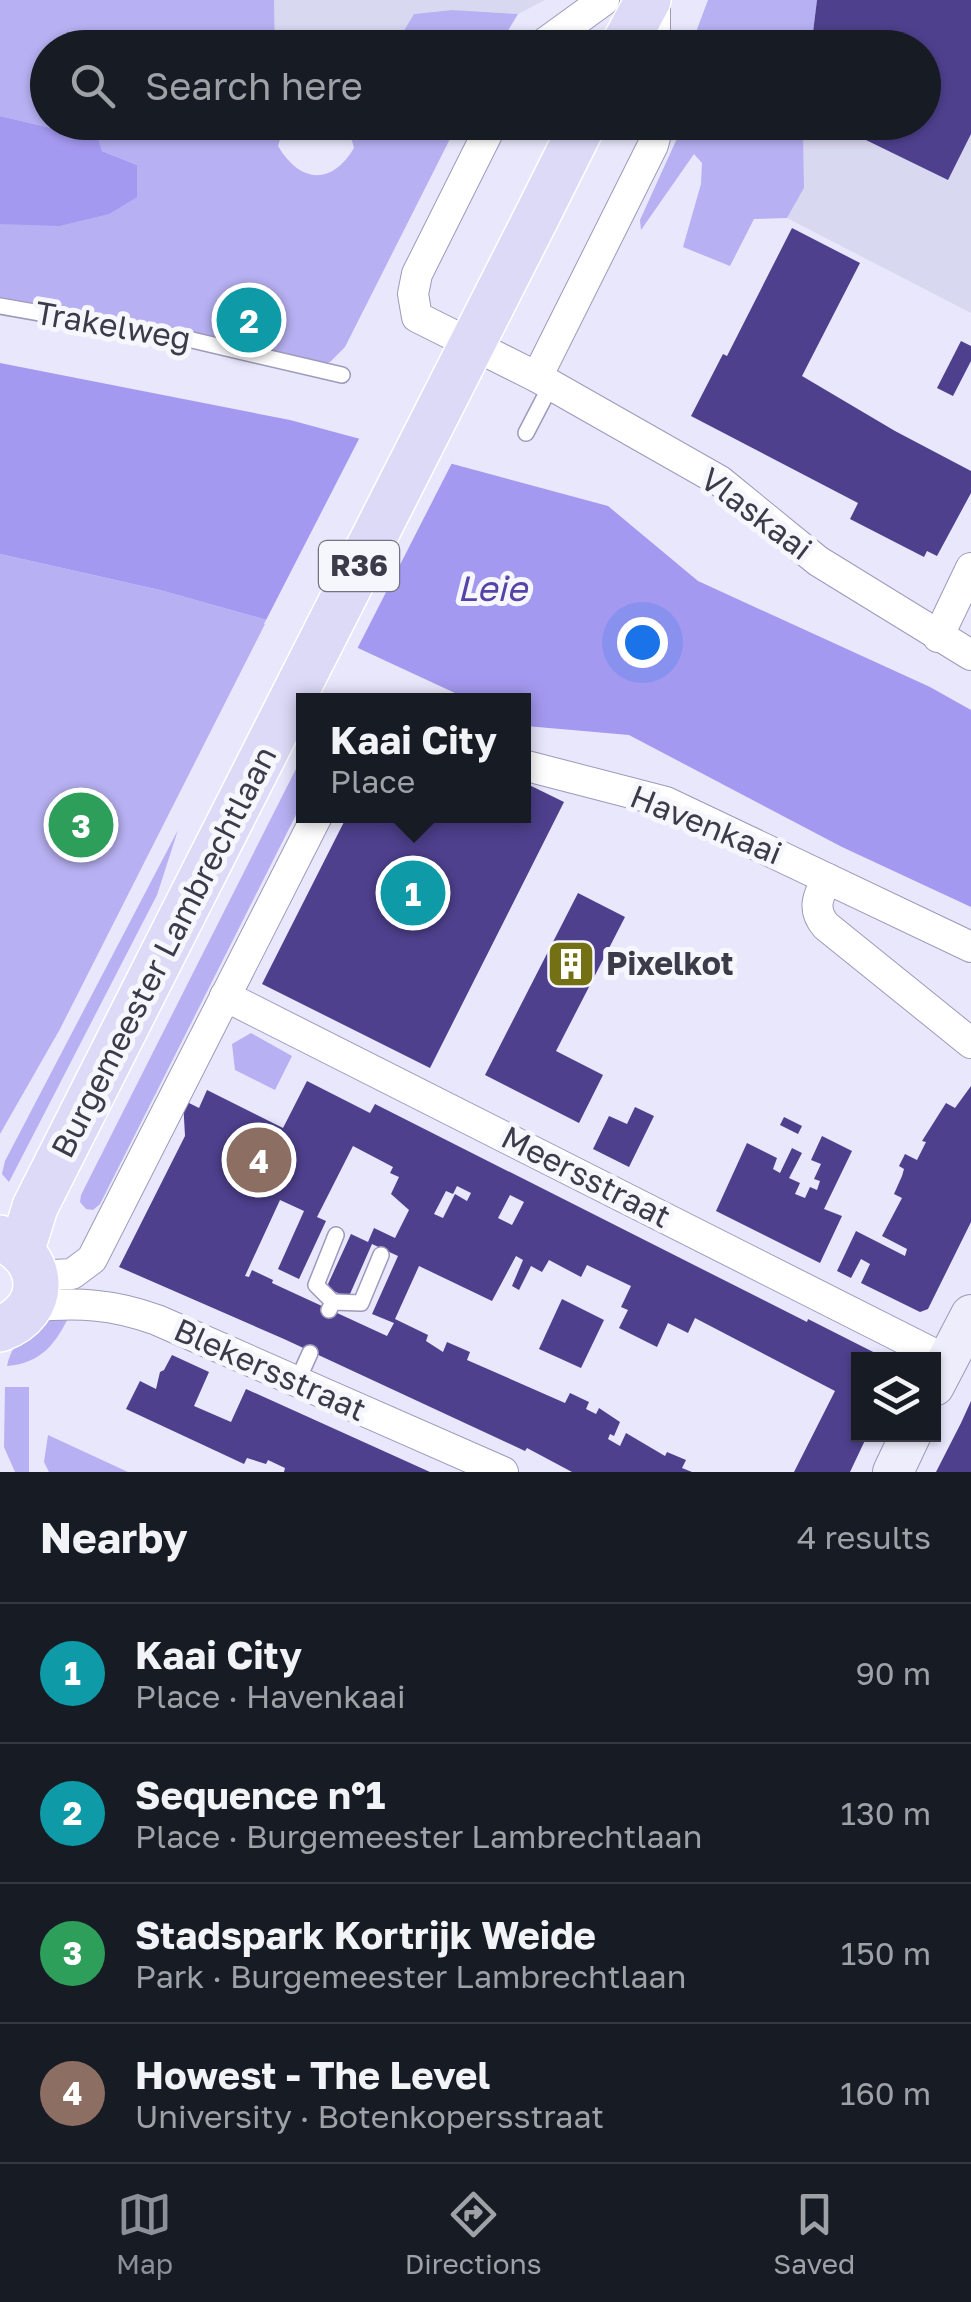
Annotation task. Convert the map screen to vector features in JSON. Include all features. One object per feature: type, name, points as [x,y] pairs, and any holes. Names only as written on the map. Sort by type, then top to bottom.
[{"type":"main road","points":[[607,30],[622,0]]},
{"type":"main road","points":[[632,30],[650,0]]},
{"type":"main road","name":"Burgemeester Lambrechtlaan","points":[[527,212],[553,140]]},
{"type":"main road","name":"Burgemeester Lambrechtlaan","points":[[12,1286],[172,910],[527,212],[573,140]]},
{"type":"street","points":[[563,30],[604,0]]},
{"type":"street","points":[[650,0],[656,5],[655,30]]},
{"type":"street","name":"Vlaskaai","points":[[485,140],[418,274],[413,294],[417,316],[544,381],[720,481],[818,561],[971,654]]},
{"type":"street","points":[[544,381],[655,140]]},
{"type":"street","points":[[938,637],[971,568]]},
{"type":"street","name":"Havenkaai","points":[[531,767],[666,802],[971,947]]},
{"type":"street","points":[[12,1286],[72,1274],[92,1259],[313,823]]},
{"type":"street","points":[[828,879],[816,902],[818,916],[826,926],[971,1043]]},
{"type":"street","name":"Meersstraat","points":[[225,996],[900,1352]]},
{"type":"street","name":"Blekersstraat","points":[[12,1286],[122,1308],[503,1472]]},
{"type":"street","points":[[941,1371],[971,1315]]},
{"type":"street","points":[[893,1472],[907,1442]]},
{"type":"lane","name":"Trakelweg","points":[[0,306],[192,340],[342,376]]},
{"type":"lane","points":[[526,433],[544,381]]},
{"type":"lane","points":[[336,1235],[316,1285],[331,1306],[360,1303],[381,1255]]},
{"type":"lane","points":[[297,1382],[310,1353]]},
{"type":"shaded area","points":[[0,0],[274,0],[275,30],[30,30],[30,123],[0,116]]},
{"type":"shaded area","points":[[274,0],[545,0],[518,14],[452,10],[414,14],[405,30],[275,30]]},
{"type":"shaded area","points":[[708,0],[817,0],[813,30],[697,30]]},
{"type":"shaded area","points":[[971,0],[971,313],[787,218],[804,188],[803,140],[941,140],[941,31]]},
{"type":"shaded area","points":[[452,10],[518,14],[508,30],[404,30],[414,14]]},
{"type":"shaded area","points":[[97,140],[280,140],[278,146],[286,158],[305,173],[315,175],[325,174],[345,161],[354,148],[352,140],[449,140],[345,347],[330,362],[319,366],[161,328],[0,299],[0,224],[137,197],[137,165],[102,151]]},
{"type":"shaded area","points":[[676,140],[803,140],[804,188],[787,218],[754,219],[730,266],[683,247],[701,184],[702,163],[694,154],[641,230],[640,220]]},
{"type":"shaded area","points":[[0,554],[160,590],[267,620],[60,1029],[0,1134]]},
{"type":"shaded area","points":[[296,769],[296,815],[100,1204],[93,1210],[86,1209],[80,1202]]},
{"type":"shaded area","points":[[178,830],[157,895],[9,1182],[2,1174],[5,1161]]},
{"type":"shaded area","points":[[251,1033],[292,1056],[275,1090],[235,1070],[232,1044]]},
{"type":"shaded area","points":[[70,1314],[46,1350],[29,1361],[7,1366],[15,1345],[30,1330]]},
{"type":"shaded area","points":[[5,1387],[29,1387],[29,1472],[15,1472],[4,1447]]},
{"type":"shaded area","points":[[48,1435],[128,1472],[49,1472],[44,1462]]},
{"type":"water","points":[[0,116],[30,123],[30,140],[98,140],[102,151],[137,165],[137,197],[109,214],[59,226],[0,224]]},
{"type":"water","name":"Leie","points":[[0,363],[290,420],[608,506],[698,581],[930,687],[971,710],[971,907],[842,847],[629,735],[531,726],[531,693],[455,693],[358,648],[267,620],[160,590],[0,554]]},
{"type":"pier","points":[[362,433],[454,459],[355,653],[264,624]]},
{"type":"building","points":[[817,0],[971,0],[971,134],[948,180],[866,140],[941,140],[941,30],[813,30]]},
{"type":"building","points":[[792,228],[860,263],[802,376],[971,471],[971,493],[937,556],[927,551],[924,557],[850,519],[858,503],[691,416],[723,354],[727,356]]},
{"type":"building","points":[[961,341],[971,346],[971,361],[953,396],[937,388]]},
{"type":"building","points":[[531,786],[564,802],[430,1068],[262,984],[343,823],[531,823]]},
{"type":"building","name":"Pixelkot","points":[[578,893],[625,917],[556,1051],[603,1075],[579,1123],[485,1075]]},
{"type":"building","points":[[307,1081],[370,1113],[375,1104],[873,1352],[851,1352],[851,1442],[864,1442],[850,1472],[794,1472],[835,1391],[695,1318],[688,1333],[668,1323],[657,1347],[619,1328],[628,1310],[621,1307],[631,1286],[587,1265],[581,1277],[549,1260],[542,1272],[531,1266],[519,1290],[512,1286],[523,1260],[516,1256],[492,1301],[419,1266],[395,1319],[428,1335],[426,1341],[443,1352],[447,1342],[470,1352],[467,1360],[565,1403],[570,1393],[589,1402],[586,1409],[596,1414],[599,1408],[620,1422],[614,1436],[610,1434],[608,1439],[620,1446],[626,1433],[665,1456],[667,1452],[686,1460],[682,1468],[692,1472],[572,1472],[527,1448],[525,1451],[119,1267],[185,1136],[183,1100],[199,1108],[207,1090],[283,1128]],"holes":[[[353,1146],[393,1167],[390,1173],[399,1177],[391,1194],[409,1210],[395,1238],[374,1228],[368,1242],[351,1234],[328,1284],[331,1290],[350,1294],[372,1244],[398,1256],[372,1314],[394,1323],[387,1336],[252,1270],[249,1277],[245,1276],[280,1200],[304,1211],[278,1269],[299,1279],[326,1221],[317,1217]],[[457,1186],[471,1193],[467,1201],[455,1194],[443,1218],[434,1214],[446,1191],[453,1194]],[[510,1195],[524,1202],[512,1225],[498,1218]]]},
{"type":"building","points":[[971,1086],[971,1222],[928,1309],[920,1312],[861,1283],[870,1264],[861,1259],[851,1278],[837,1271],[856,1231],[905,1256],[907,1249],[882,1236],[902,1198],[894,1194],[904,1169],[899,1166],[905,1154],[917,1160],[926,1142],[922,1141],[946,1103],[955,1108]]},
{"type":"building","points":[[635,1107],[654,1116],[629,1167],[593,1149],[609,1116],[627,1124]]},
{"type":"building","points":[[784,1117],[802,1126],[798,1134],[780,1125]]},
{"type":"building","points":[[822,1136],[852,1151],[824,1209],[842,1216],[820,1263],[716,1211],[747,1143],[777,1158],[773,1169],[780,1173],[792,1148],[802,1153],[789,1178],[800,1183],[795,1194],[805,1198],[810,1187],[817,1190],[820,1181],[814,1179],[821,1164],[811,1160]]},
{"type":"building","points":[[562,1299],[604,1320],[581,1368],[539,1349]]},
{"type":"building","points":[[172,1355],[209,1372],[194,1406],[231,1422],[246,1389],[430,1472],[284,1472],[285,1468],[268,1460],[266,1464],[247,1458],[244,1464],[126,1409],[140,1381],[156,1389],[160,1372]]},
{"type":"building","points":[[971,1401],[971,1472],[936,1472],[961,1423]]},
{"type":"place","name":"Sequence n°1","points":[[249,320]]},
{"type":"place","name":"Stadspark Kortrijk Weide","points":[[81,825]]},
{"type":"place","name":"Kaai City","points":[[413,893]]},
{"type":"place","name":"Pixelkot","points":[[571,964]]},
{"type":"place","name":"Howest - The Level","points":[[259,1160]]}]
